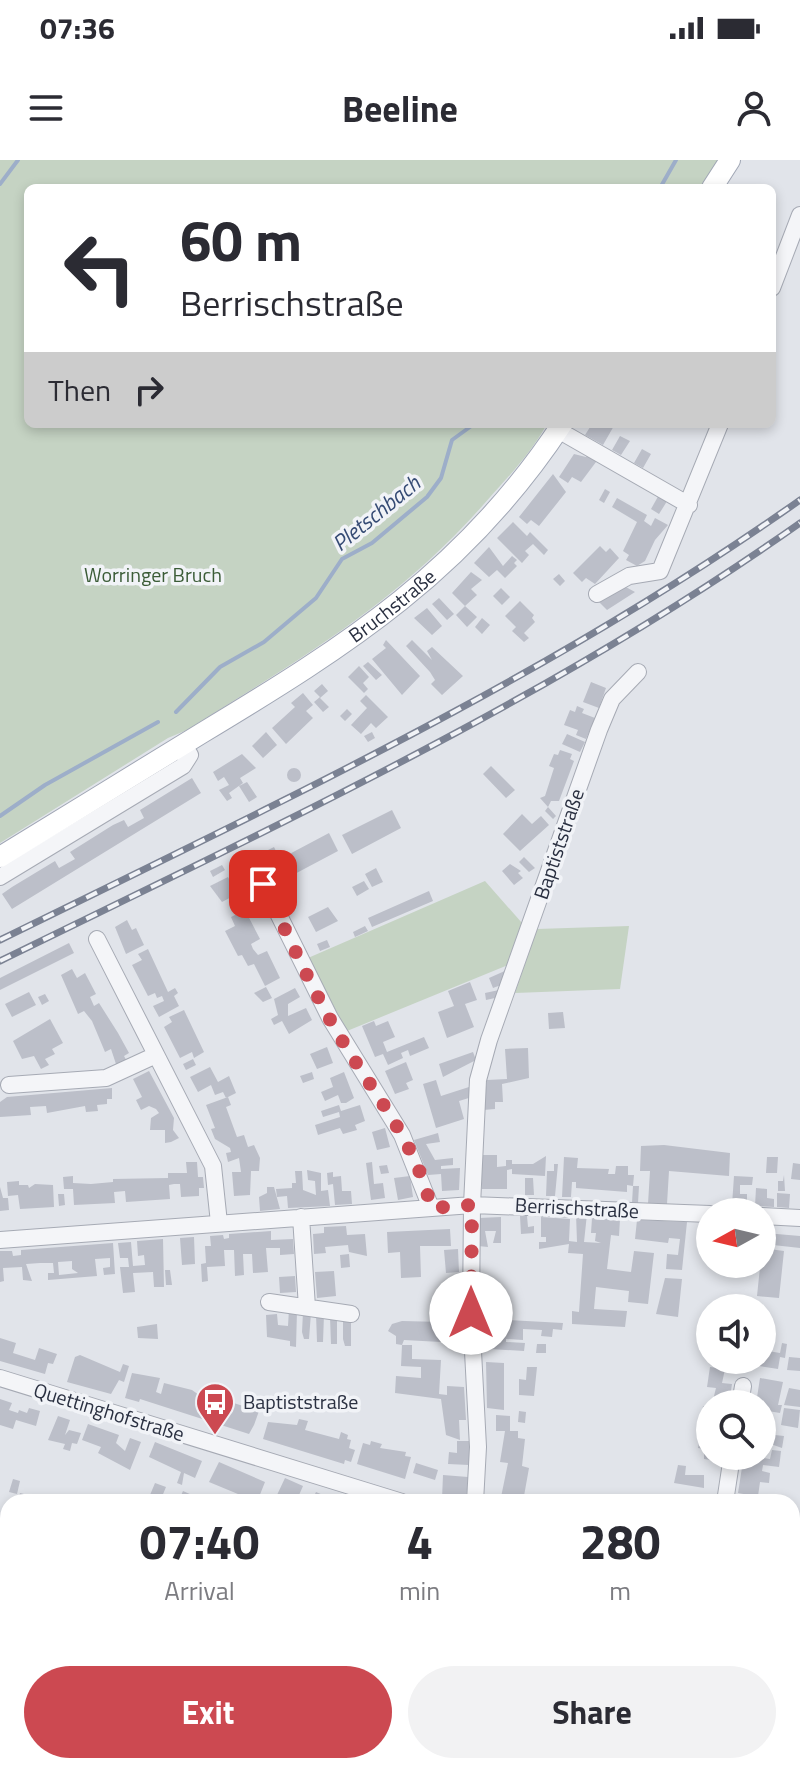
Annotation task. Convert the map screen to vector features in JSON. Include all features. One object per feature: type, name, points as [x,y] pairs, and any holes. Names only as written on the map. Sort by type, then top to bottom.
[{"type":"main road","points":[[715,184],[730,160]]},
{"type":"main road","name":"Bruchstraße","points":[[0,857],[314,665],[395,607],[480,529],[559,428]]},
{"type":"street","points":[[776,278],[800,215]]},
{"type":"street","points":[[562,428],[689,505]]},
{"type":"street","points":[[597,594],[629,576],[660,571],[718,428]]},
{"type":"street","name":"Baptiststraße","points":[[475,1494],[478,1447],[471,1313],[472,1205],[482,1060],[599,730],[612,699],[638,672]]},
{"type":"street","points":[[0,877],[183,766],[190,755],[184,745]]},
{"type":"street","points":[[252,861],[330,1018],[402,1135],[427,1191],[431,1208]]},
{"type":"street","points":[[97,939],[213,1166],[219,1223]]},
{"type":"street","points":[[9,1085],[106,1078],[156,1055]]},
{"type":"street","name":"Berrischstraße","points":[[0,1240],[472,1205],[696,1213]]},
{"type":"street","points":[[301,1217],[307,1307]]},
{"type":"street","points":[[776,1217],[800,1218]]},
{"type":"street","points":[[269,1302],[351,1314]]},
{"type":"street","name":"Quettinghofstraße","points":[[0,1378],[376,1494]]},
{"type":"street","points":[[742,1390],[743,1386]]},
{"type":"street","points":[[726,1494],[730,1470]]},
{"type":"green space","name":"Worringer Bruch","points":[[0,160],[724,160],[709,184],[24,184],[24,428],[544,428],[521,462],[457,533],[385,597],[271,678],[0,843]]},
{"type":"green space","points":[[485,881],[522,923],[508,965],[347,1031],[308,958]]},
{"type":"green space","points":[[629,926],[620,989],[515,993],[537,929]]},
{"type":"building","points":[[589,428],[613,428],[603,445],[585,435]]},
{"type":"building","points":[[620,436],[630,441],[621,455],[612,450]]},
{"type":"building","points":[[642,449],[651,454],[643,468],[634,463]]},
{"type":"building","points":[[589,453],[599,458],[581,482],[572,477],[568,483],[559,477],[574,454],[586,457]]},
{"type":"building","points":[[553,474],[566,492],[539,526],[531,520],[527,524],[519,517]]},
{"type":"building","points":[[605,489],[610,492],[604,503],[599,500]]},
{"type":"building","points":[[660,493],[669,498],[659,514],[651,509]]},
{"type":"building","points":[[617,498],[647,515],[644,521],[651,526],[655,518],[668,525],[655,540],[645,561],[637,566],[626,560],[629,555],[623,551],[637,522],[612,507]]},
{"type":"building","points":[[513,522],[527,536],[530,532],[548,550],[544,555],[533,544],[525,551],[529,555],[522,563],[497,538]]},
{"type":"building","points":[[600,546],[606,552],[610,548],[619,558],[595,584],[586,578],[582,582],[573,573]]},
{"type":"building","points":[[489,547],[503,566],[512,556],[517,560],[514,563],[517,566],[505,578],[497,570],[489,577],[474,563]]},
{"type":"building","points":[[471,572],[482,580],[471,589],[477,595],[465,606],[452,593]]},
{"type":"building","points":[[559,574],[565,581],[560,586],[553,579]]},
{"type":"building","points":[[624,586],[635,592],[607,610],[599,602]]},
{"type":"building","points":[[501,588],[510,597],[502,605],[493,596]]},
{"type":"building","points":[[439,598],[454,614],[447,620],[432,604]]},
{"type":"building","points":[[520,601],[534,615],[532,618],[535,622],[524,633],[529,638],[524,642],[512,631],[516,627],[505,616]]},
{"type":"building","points":[[465,606],[477,617],[467,627],[456,615]]},
{"type":"building","points":[[427,608],[442,626],[432,635],[414,618]]},
{"type":"building","points":[[482,618],[490,625],[482,634],[475,627]]},
{"type":"building","points":[[386,640],[420,676],[402,695],[372,659],[386,648],[383,645]]},
{"type":"building","points":[[412,640],[432,660],[427,651],[432,647],[463,676],[442,695],[431,684],[435,680],[430,672],[406,646]]},
{"type":"building","points":[[368,662],[382,675],[376,680],[363,666]]},
{"type":"building","points":[[359,666],[369,677],[363,683],[368,689],[364,693],[348,677]]},
{"type":"building","points":[[591,682],[606,688],[599,708],[583,702]]},
{"type":"building","points":[[322,684],[328,691],[320,698],[329,707],[323,712],[314,702],[320,697],[314,691]]},
{"type":"building","points":[[303,693],[313,705],[306,711],[313,718],[286,744],[272,728],[295,707],[291,703]]},
{"type":"building","points":[[366,695],[388,717],[376,728],[371,723],[361,734],[351,725],[367,708],[360,701]]},
{"type":"building","points":[[577,706],[584,709],[582,713],[595,718],[586,739],[576,735],[578,730],[564,725],[570,710],[575,712]]},
{"type":"building","points":[[347,709],[352,714],[345,721],[340,716]]},
{"type":"building","points":[[266,732],[277,745],[263,758],[252,746]]},
{"type":"building","points":[[372,732],[375,738],[368,742],[364,736]]},
{"type":"building","points":[[567,734],[585,742],[580,752],[562,744]]},
{"type":"building","points":[[560,750],[572,754],[570,759],[574,761],[559,801],[551,801],[548,807],[540,798],[545,796],[554,768],[549,766],[554,754],[558,755]]},
{"type":"building","points":[[242,754],[256,768],[240,778],[243,783],[229,793],[232,798],[227,801],[219,790],[229,785],[224,777],[218,781],[213,772]]},
{"type":"building","points":[[491,766],[515,790],[506,798],[483,774]]},
{"type":"building","points":[[294,768],[301,775],[294,782],[287,775]]},
{"type":"building","points":[[192,778],[201,793],[12,909],[2,894],[55,861],[59,868],[75,859],[70,852],[113,825],[124,820],[128,827],[144,818],[140,810]]},
{"type":"building","points":[[247,782],[257,797],[249,802],[239,786]]},
{"type":"building","points":[[548,807],[556,816],[553,819],[545,811]]},
{"type":"building","points":[[392,810],[401,828],[352,854],[342,835]]},
{"type":"building","points":[[522,814],[532,824],[541,816],[549,825],[520,851],[503,834]]},
{"type":"building","points":[[329,833],[338,851],[289,877],[291,880],[280,887],[262,853],[274,847],[280,859]]},
{"type":"building","points":[[524,857],[535,868],[529,872],[519,862]]},
{"type":"building","points":[[510,864],[521,871],[518,873],[523,878],[514,885],[502,871]]},
{"type":"building","points":[[222,865],[225,870],[213,877],[210,871]]},
{"type":"building","points":[[376,868],[383,882],[372,887],[365,874]]},
{"type":"building","points":[[228,877],[237,894],[222,902],[210,886]]},
{"type":"building","points":[[364,881],[369,889],[357,896],[352,887]]},
{"type":"building","points":[[429,891],[433,901],[372,927],[368,918]]},
{"type":"building","points":[[328,907],[338,921],[316,932],[308,917]]},
{"type":"building","points":[[245,910],[260,939],[251,944],[253,949],[258,955],[267,951],[280,978],[265,986],[254,964],[248,966],[242,955],[238,956],[225,931],[235,926],[231,917]]},
{"type":"building","points":[[127,920],[132,930],[136,928],[144,945],[126,954],[115,927]]},
{"type":"building","points":[[365,926],[368,931],[355,937],[353,932]]},
{"type":"building","points":[[327,940],[330,947],[320,951],[317,944]]},
{"type":"building","points":[[69,943],[74,953],[0,990],[0,978]]},
{"type":"building","points":[[148,949],[168,992],[175,988],[178,993],[174,996],[179,1006],[159,1017],[153,1006],[164,1001],[162,996],[157,998],[155,993],[148,996],[132,965],[142,960],[138,954]]},
{"type":"building","points":[[72,969],[77,978],[85,973],[96,994],[90,997],[94,1006],[99,1003],[118,1033],[129,1053],[124,1056],[129,1065],[118,1070],[111,1049],[105,1052],[92,1021],[84,1011],[78,1014],[61,975]]},
{"type":"building","points":[[507,970],[501,985],[493,988],[489,978]]},
{"type":"building","points":[[470,982],[477,1000],[465,1004],[474,1027],[447,1038],[438,1012],[454,1006],[448,991]]},
{"type":"building","points":[[266,987],[272,998],[263,1002],[254,993]]},
{"type":"building","points":[[295,988],[300,997],[288,1004],[288,1016],[306,1008],[312,1020],[289,1034],[282,1021],[274,1025],[271,1019],[278,1015],[274,999]]},
{"type":"building","points":[[499,990],[495,998],[486,1000],[485,993]]},
{"type":"building","points":[[29,992],[36,1005],[12,1017],[5,1004]]},
{"type":"building","points":[[45,994],[49,1001],[42,1005],[38,997]]},
{"type":"building","points":[[184,1010],[204,1052],[194,1058],[192,1052],[180,1058],[164,1027],[172,1022],[169,1017]]},
{"type":"building","points":[[563,1012],[565,1028],[549,1029],[548,1013]]},
{"type":"building","points":[[50,1019],[63,1043],[52,1049],[55,1054],[45,1059],[49,1065],[41,1069],[34,1056],[22,1059],[13,1041]]},
{"type":"building","points":[[374,1021],[376,1026],[388,1021],[395,1037],[383,1042],[387,1052],[424,1037],[429,1048],[410,1056],[408,1050],[401,1053],[403,1058],[388,1065],[383,1054],[375,1057],[362,1026]]},
{"type":"building","points":[[327,1047],[333,1063],[317,1069],[310,1054]]},
{"type":"building","points":[[528,1048],[529,1078],[502,1084],[503,1102],[495,1102],[495,1109],[483,1110],[487,1080],[507,1079],[505,1049]]},
{"type":"building","points":[[473,1052],[476,1060],[443,1077],[439,1064]]},
{"type":"building","points":[[193,1059],[196,1065],[186,1070],[183,1064]]},
{"type":"building","points":[[406,1062],[413,1080],[406,1083],[409,1089],[395,1094],[385,1071]]},
{"type":"building","points":[[210,1067],[218,1082],[229,1076],[236,1093],[226,1098],[223,1092],[215,1095],[211,1085],[198,1092],[190,1077]]},
{"type":"building","points":[[149,1071],[174,1118],[173,1130],[179,1138],[171,1142],[165,1143],[165,1130],[150,1130],[151,1118],[159,1113],[156,1109],[149,1106],[141,1110],[136,1100],[142,1097],[133,1079]]},
{"type":"building","points":[[312,1072],[314,1079],[303,1083],[300,1076]]},
{"type":"building","points":[[344,1072],[354,1098],[341,1103],[338,1095],[325,1101],[321,1092],[333,1087],[330,1078]]},
{"type":"building","points":[[436,1080],[441,1096],[469,1087],[472,1097],[459,1101],[464,1119],[436,1128],[423,1084]]},
{"type":"building","points":[[112,1088],[112,1099],[107,1099],[107,1104],[97,1105],[98,1111],[86,1112],[85,1106],[47,1113],[46,1106],[30,1107],[31,1115],[0,1117],[0,1102],[7,1097]]},
{"type":"building","points":[[228,1097],[231,1105],[226,1107],[237,1137],[244,1135],[248,1147],[254,1145],[260,1158],[259,1171],[251,1171],[250,1195],[234,1196],[232,1172],[241,1172],[239,1158],[228,1162],[226,1153],[231,1152],[230,1148],[215,1139],[211,1129],[215,1128],[206,1105]]},
{"type":"building","points":[[339,1105],[341,1111],[360,1105],[365,1121],[355,1125],[357,1130],[343,1134],[340,1128],[318,1135],[315,1125],[340,1117],[339,1112],[323,1117],[321,1111]]},
{"type":"building","points":[[385,1128],[390,1147],[377,1150],[372,1132]]},
{"type":"building","points":[[438,1133],[440,1142],[426,1144],[435,1160],[453,1158],[453,1165],[441,1166],[441,1169],[460,1168],[459,1190],[442,1191],[441,1174],[428,1175],[414,1140]]},
{"type":"building","points":[[664,1145],[730,1153],[729,1176],[669,1171],[667,1204],[648,1204],[650,1171],[640,1171],[641,1146]]},
{"type":"building","points":[[482,1155],[497,1155],[497,1167],[506,1166],[506,1160],[512,1160],[512,1164],[533,1164],[546,1156],[545,1176],[512,1174],[512,1169],[507,1170],[507,1189],[482,1189]]},
{"type":"building","points":[[564,1157],[578,1158],[577,1168],[609,1169],[608,1174],[615,1174],[616,1166],[628,1166],[628,1175],[634,1175],[633,1186],[627,1185],[627,1192],[576,1188],[576,1182],[572,1182],[571,1197],[562,1197]]},
{"type":"building","points":[[767,1157],[778,1157],[777,1173],[766,1173]]},
{"type":"building","points":[[186,1162],[197,1162],[198,1177],[203,1177],[204,1188],[199,1188],[199,1196],[181,1197],[180,1184],[174,1184],[169,1185],[170,1199],[126,1202],[125,1191],[114,1192],[115,1203],[74,1205],[73,1189],[64,1189],[63,1177],[73,1176],[73,1183],[91,1184],[113,1182],[113,1179],[168,1178],[168,1173],[187,1173]]},
{"type":"building","points":[[372,1162],[374,1184],[383,1183],[385,1198],[371,1200],[366,1163]]},
{"type":"building","points":[[793,1163],[800,1164],[800,1180],[791,1179]]},
{"type":"building","points":[[554,1164],[558,1164],[555,1196],[546,1196],[547,1171],[554,1171]]},
{"type":"building","points":[[387,1165],[389,1173],[381,1174],[379,1166]]},
{"type":"building","points":[[307,1170],[321,1173],[321,1191],[328,1190],[330,1206],[288,1208],[287,1196],[277,1197],[276,1189],[292,1188],[292,1183],[296,1183],[295,1171],[302,1171],[303,1190],[316,1195],[315,1181],[308,1180]]},
{"type":"building","points":[[333,1172],[333,1177],[341,1176],[342,1191],[351,1191],[352,1204],[335,1205],[333,1184],[328,1185],[327,1173]]},
{"type":"building","points":[[784,1175],[785,1191],[778,1191],[778,1181],[783,1181]]},
{"type":"building","points":[[410,1176],[413,1197],[398,1200],[394,1178]]},
{"type":"building","points":[[734,1176],[753,1177],[752,1185],[740,1185],[740,1194],[747,1194],[747,1198],[732,1198]]},
{"type":"building","points":[[525,1178],[533,1178],[534,1195],[525,1195]]},
{"type":"building","points":[[19,1181],[19,1185],[28,1185],[29,1188],[35,1184],[53,1185],[54,1207],[20,1209],[18,1195],[8,1196],[7,1182]]},
{"type":"building","points":[[633,1186],[639,1186],[638,1203],[632,1203]]},
{"type":"building","points":[[0,1187],[3,1198],[8,1198],[9,1210],[0,1211]]},
{"type":"building","points":[[267,1187],[274,1187],[280,1209],[260,1211],[259,1197],[267,1193]]},
{"type":"building","points":[[756,1188],[767,1189],[767,1198],[755,1198]]},
{"type":"building","points":[[777,1193],[790,1194],[789,1208],[777,1207]]},
{"type":"building","points":[[58,1194],[64,1194],[65,1205],[59,1206]]},
{"type":"building","points":[[576,1214],[587,1214],[584,1242],[601,1243],[595,1241],[596,1233],[591,1233],[592,1218],[620,1219],[619,1236],[611,1235],[607,1269],[631,1272],[634,1251],[654,1253],[648,1304],[628,1302],[629,1291],[596,1287],[594,1309],[627,1311],[625,1327],[572,1324],[572,1311],[579,1312],[583,1254],[568,1253],[569,1244],[539,1249],[539,1242],[546,1242],[546,1237],[541,1237],[541,1217],[570,1219],[569,1241],[577,1242]]},
{"type":"building","points":[[520,1216],[527,1216],[528,1227],[534,1226],[534,1233],[521,1234]]},
{"type":"building","points":[[501,1217],[501,1243],[493,1243],[496,1231],[485,1231],[488,1247],[478,1246],[479,1218]]},
{"type":"building","points":[[637,1220],[687,1222],[682,1270],[666,1269],[667,1254],[678,1255],[680,1239],[669,1238],[668,1243],[635,1239]]},
{"type":"building","points":[[346,1226],[347,1235],[365,1234],[367,1256],[349,1252],[348,1245],[325,1247],[326,1253],[314,1254],[313,1234],[324,1233],[324,1227]]},
{"type":"building","points":[[450,1229],[451,1246],[420,1246],[421,1277],[401,1278],[400,1252],[388,1253],[387,1232]]},
{"type":"building","points":[[271,1231],[271,1240],[293,1239],[294,1254],[280,1255],[280,1248],[266,1248],[268,1272],[253,1273],[252,1254],[243,1254],[244,1275],[235,1276],[234,1250],[224,1250],[225,1266],[207,1267],[208,1281],[202,1282],[201,1264],[206,1263],[205,1246],[211,1246],[210,1236],[223,1235],[224,1239],[229,1238],[229,1234]]},
{"type":"building","points":[[776,1234],[800,1236],[800,1248],[776,1245]]},
{"type":"building","points":[[194,1237],[195,1264],[182,1265],[180,1238]]},
{"type":"building","points":[[163,1239],[164,1287],[154,1287],[153,1272],[133,1273],[135,1292],[123,1293],[120,1267],[129,1267],[128,1258],[120,1258],[118,1243],[131,1242],[133,1266],[145,1265],[144,1255],[138,1256],[137,1241]]},
{"type":"building","points":[[113,1243],[115,1274],[104,1275],[103,1268],[110,1267],[110,1258],[95,1259],[97,1276],[48,1280],[48,1273],[54,1273],[53,1263],[40,1263],[26,1264],[32,1281],[23,1280],[22,1267],[3,1268],[4,1281],[0,1282],[0,1251],[12,1251],[13,1256],[21,1255],[21,1250]],"holes":[[[72,1261],[72,1269],[78,1273],[59,1275],[58,1262]]]},
{"type":"building","points":[[458,1249],[459,1272],[446,1273],[444,1250]]},
{"type":"building","points":[[776,1250],[784,1251],[779,1298],[776,1294],[757,1294],[759,1278],[776,1278]]},
{"type":"building","points":[[349,1254],[350,1267],[341,1268],[340,1255]]},
{"type":"building","points":[[165,1270],[170,1270],[172,1285],[166,1285]]},
{"type":"building","points":[[334,1271],[336,1296],[317,1298],[315,1272]]},
{"type":"building","points":[[295,1276],[296,1292],[280,1293],[279,1277]]},
{"type":"building","points":[[665,1278],[682,1279],[678,1317],[656,1314]]},
{"type":"building","points":[[289,1309],[297,1311],[296,1347],[290,1346],[290,1341],[267,1337],[266,1315],[277,1314],[278,1325],[288,1326]]},
{"type":"building","points":[[303,1312],[311,1313],[309,1339],[304,1339],[302,1332]]},
{"type":"building","points":[[316,1314],[324,1315],[323,1342],[317,1342]]},
{"type":"building","points":[[330,1317],[337,1318],[337,1344],[331,1344]]},
{"type":"building","points":[[477,1318],[489,1318],[489,1328],[477,1327]]},
{"type":"building","points":[[343,1319],[351,1320],[351,1346],[345,1346]]},
{"type":"building","points":[[492,1319],[563,1323],[562,1330],[553,1329],[552,1337],[541,1336],[542,1330],[523,1329],[523,1340],[506,1339],[506,1342],[525,1343],[524,1351],[490,1349]]},
{"type":"building","points":[[402,1321],[442,1322],[443,1327],[452,1328],[452,1338],[443,1338],[441,1342],[404,1340],[402,1345],[396,1344],[396,1336],[388,1331],[392,1324]]},
{"type":"building","points":[[157,1324],[158,1339],[138,1338],[137,1327]]},
{"type":"building","points":[[0,1338],[16,1343],[13,1353],[35,1360],[39,1348],[57,1354],[53,1364],[48,1363],[45,1374],[0,1361]]},
{"type":"building","points":[[782,1343],[787,1344],[785,1358],[780,1357],[776,1369],[776,1352],[780,1353]]},
{"type":"building","points":[[537,1344],[546,1344],[546,1353],[536,1353]]},
{"type":"building","points":[[402,1345],[412,1345],[412,1359],[441,1360],[439,1394],[447,1395],[447,1386],[464,1387],[466,1420],[459,1420],[460,1440],[446,1435],[441,1399],[395,1393],[396,1376],[421,1378],[421,1367],[401,1366]]},
{"type":"building","points":[[80,1355],[120,1372],[123,1364],[129,1366],[124,1382],[119,1380],[111,1394],[67,1382],[75,1357]]},
{"type":"building","points":[[789,1357],[800,1358],[800,1371],[787,1370]]},
{"type":"building","points":[[486,1362],[504,1363],[504,1410],[487,1408]]},
{"type":"building","points":[[527,1367],[537,1367],[534,1396],[519,1395],[519,1379],[526,1380]]},
{"type":"building","points":[[132,1373],[160,1378],[156,1392],[161,1394],[164,1383],[192,1390],[206,1400],[208,1395],[259,1411],[254,1425],[249,1434],[140,1399],[139,1402],[125,1398]]},
{"type":"building","points":[[709,1374],[724,1374],[722,1383],[732,1384],[731,1390],[707,1387]]},
{"type":"building","points":[[760,1378],[783,1382],[778,1405],[782,1405],[780,1413],[776,1412],[776,1390],[758,1390]]},
{"type":"building","points":[[789,1388],[800,1390],[800,1407],[784,1405]]},
{"type":"building","points":[[0,1399],[12,1403],[9,1410],[18,1413],[19,1410],[27,1413],[29,1408],[40,1411],[36,1426],[16,1420],[13,1429],[0,1425]]},
{"type":"building","points":[[784,1408],[800,1410],[798,1428],[781,1425]]},
{"type":"building","points":[[519,1411],[526,1412],[525,1423],[518,1422]]},
{"type":"building","points":[[496,1415],[510,1416],[510,1431],[518,1431],[518,1438],[525,1439],[522,1466],[529,1468],[524,1494],[502,1494],[508,1463],[500,1462],[505,1431],[496,1431]]},
{"type":"building","points":[[58,1416],[70,1420],[65,1435],[69,1430],[81,1433],[77,1444],[72,1443],[70,1451],[63,1449],[65,1444],[48,1440]]},
{"type":"building","points":[[299,1419],[308,1421],[305,1430],[339,1439],[341,1432],[348,1435],[347,1439],[351,1440],[349,1448],[355,1450],[351,1462],[345,1460],[344,1464],[263,1439],[268,1422],[297,1425]]},
{"type":"building","points":[[88,1424],[119,1435],[116,1443],[125,1451],[130,1438],[141,1442],[130,1470],[98,1453],[101,1447],[82,1440]]},
{"type":"building","points":[[776,1435],[784,1436],[782,1448],[776,1446]]},
{"type":"building","points":[[371,1441],[382,1444],[380,1448],[406,1452],[405,1456],[411,1457],[405,1479],[357,1464],[363,1443],[370,1445]]},
{"type":"building","points":[[457,1441],[470,1441],[469,1465],[448,1464],[449,1452],[457,1453]]},
{"type":"building","points":[[155,1442],[202,1461],[195,1478],[184,1473],[182,1485],[177,1483],[181,1472],[149,1457]]},
{"type":"building","points":[[776,1450],[781,1451],[779,1467],[776,1467]]},
{"type":"building","points":[[219,1462],[265,1482],[260,1494],[238,1494],[209,1482]]},
{"type":"building","points":[[416,1463],[438,1470],[435,1480],[413,1473]]},
{"type":"building","points":[[678,1465],[686,1466],[685,1475],[704,1475],[704,1488],[674,1483]]},
{"type":"building","points":[[742,1470],[770,1473],[769,1483],[760,1482],[758,1494],[738,1493]]},
{"type":"building","points":[[443,1475],[468,1477],[467,1494],[442,1494]]},
{"type":"building","points":[[285,1478],[303,1486],[300,1494],[277,1494]]},
{"type":"building","points":[[13,1479],[20,1481],[17,1494],[9,1492]]},
{"type":"building","points":[[155,1483],[166,1487],[163,1494],[150,1494]]},
{"type":"waterway","points":[[0,184],[18,160]]},
{"type":"waterway","name":"Pletschbach","points":[[662,184],[676,160]]},
{"type":"waterway","name":"Pletschbach","points":[[176,712],[220,667],[264,642],[316,598],[342,559],[372,543],[427,497],[441,478],[452,440],[468,428]]},
{"type":"waterway","name":"Pletschbach","points":[[0,816],[45,785],[158,722]]},
{"type":"railway","points":[[0,940],[409,736],[608,624],[800,500]]},
{"type":"railway","points":[[0,961],[307,810],[509,704],[705,587],[800,523]]},
{"type":"place","name":"Baptiststraße","points":[[215,1436]]},
{"type":"route","points":[[263,884],[343,1042],[402,1135],[427,1191],[431,1208],[472,1205],[471,1313]]}]
